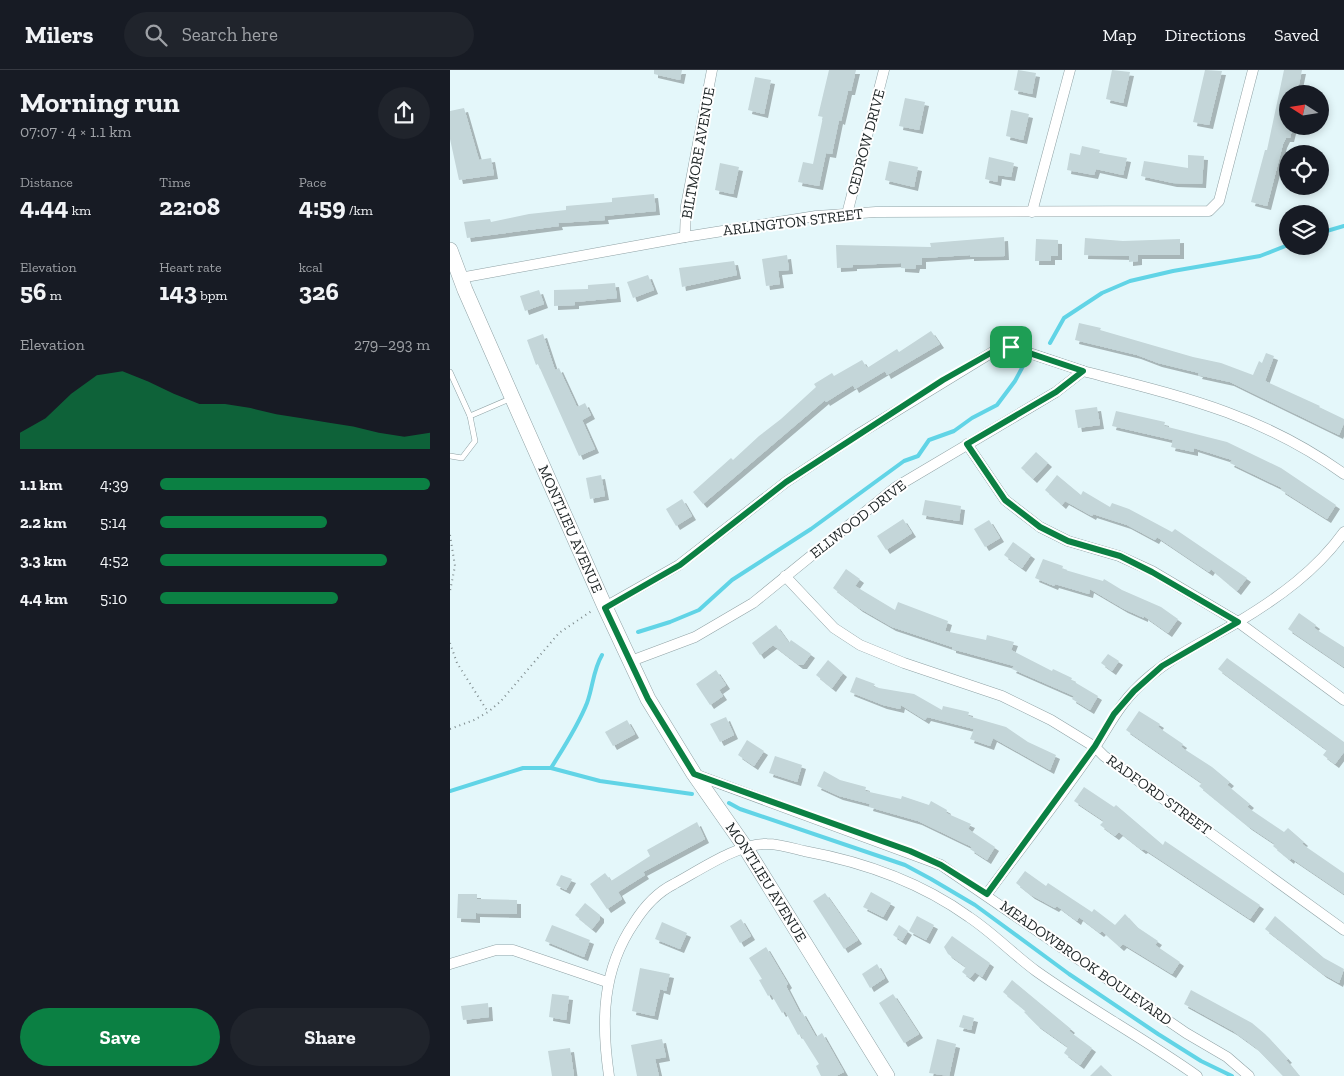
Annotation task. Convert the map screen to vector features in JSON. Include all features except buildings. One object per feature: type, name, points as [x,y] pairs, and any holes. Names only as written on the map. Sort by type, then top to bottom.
[{"type":"street","name":"BILTMORE AVENUE","points":[[685,237],[686,206],[712,70]]},
{"type":"street","name":"CEDROW DRIVE","points":[[847,214],[884,70]]},
{"type":"street","points":[[1032,212],[1070,70]]},
{"type":"street","name":"ARLINGTON STREET","points":[[460,278],[685,237],[816,216],[1032,212],[1209,212],[1219,201],[1254,70]]},
{"type":"street","name":"MONTLIEU AVENUE","points":[[450,250],[460,278],[605,608],[648,699],[694,774],[745,847],[887,1076]]},
{"type":"street","points":[[605,608],[680,565],[786,482],[888,415],[996,350],[1011,347],[1083,371],[1192,399],[1251,420],[1314,452],[1344,474]]},
{"type":"street","name":"ELLWOOD DRIVE","points":[[631,661],[695,637],[753,603],[896,487],[1056,392],[1083,371]]},
{"type":"street","points":[[967,444],[1005,500],[1040,527],[1068,541],[1120,556],[1152,572],[1238,622],[1344,700]]},
{"type":"street","points":[[987,894],[1095,746],[1114,714],[1134,691],[1162,666],[1238,622],[1298,581],[1332,549],[1344,532]]},
{"type":"street","name":"RADFORD STREET","points":[[785,576],[834,628],[860,645],[904,663],[1002,696],[1051,720],[1095,746],[1104,756],[1344,930]]},
{"type":"street","name":"MEADOWBROOK BOULEVARD","points":[[694,774],[910,851],[941,865],[987,894],[1066,952],[1186,1033],[1226,1057],[1249,1076]]},
{"type":"street","name":"MEADOWBROOK BOULEVARD","points":[[745,847],[767,844],[833,856],[868,866],[928,890],[970,918],[1036,971],[1197,1076]]},
{"type":"street","points":[[609,1076],[604,1046],[608,982],[614,959],[624,938],[653,899],[666,888],[745,847]]},
{"type":"street","points":[[450,964],[496,950],[514,950],[608,982]]},
{"type":"lane","points":[[450,372],[470,416],[475,441],[462,458],[450,456]]},
{"type":"lane","points":[[470,416],[512,397]]},
{"type":"path","points":[[450,535],[455,566],[450,591]]},
{"type":"path","points":[[450,729],[474,720],[488,712],[500,701],[559,633],[586,614],[605,608]]},
{"type":"path","points":[[450,643],[457,663],[488,712]]},
{"type":"waterway","points":[[1329,230],[1344,226]]},
{"type":"waterway","points":[[1050,343],[1064,318],[1102,293],[1130,281],[1173,271],[1260,256],[1279,249]]},
{"type":"waterway","points":[[638,632],[699,610],[732,580],[811,529],[904,461],[918,456],[929,440],[954,431],[972,418],[997,405],[1015,381],[1023,366]]},
{"type":"waterway","points":[[551,768],[583,712],[602,655]]},
{"type":"waterway","points":[[450,791],[523,768],[551,768],[600,781],[692,794]]},
{"type":"waterway","points":[[729,803],[740,809],[905,865],[931,879],[975,905],[1069,974],[1158,1034],[1201,1061],[1232,1076]]},
{"type":"route","points":[[1011,347],[1083,371],[1056,392],[967,444],[1005,500],[1040,527],[1068,541],[1120,556],[1152,572],[1238,622],[1162,666],[1134,691],[1114,714],[1095,746],[987,894],[959,875],[910,851],[694,774],[648,699],[605,608],[680,565],[786,482],[857,435],[943,380],[996,350],[1011,347]]}]
